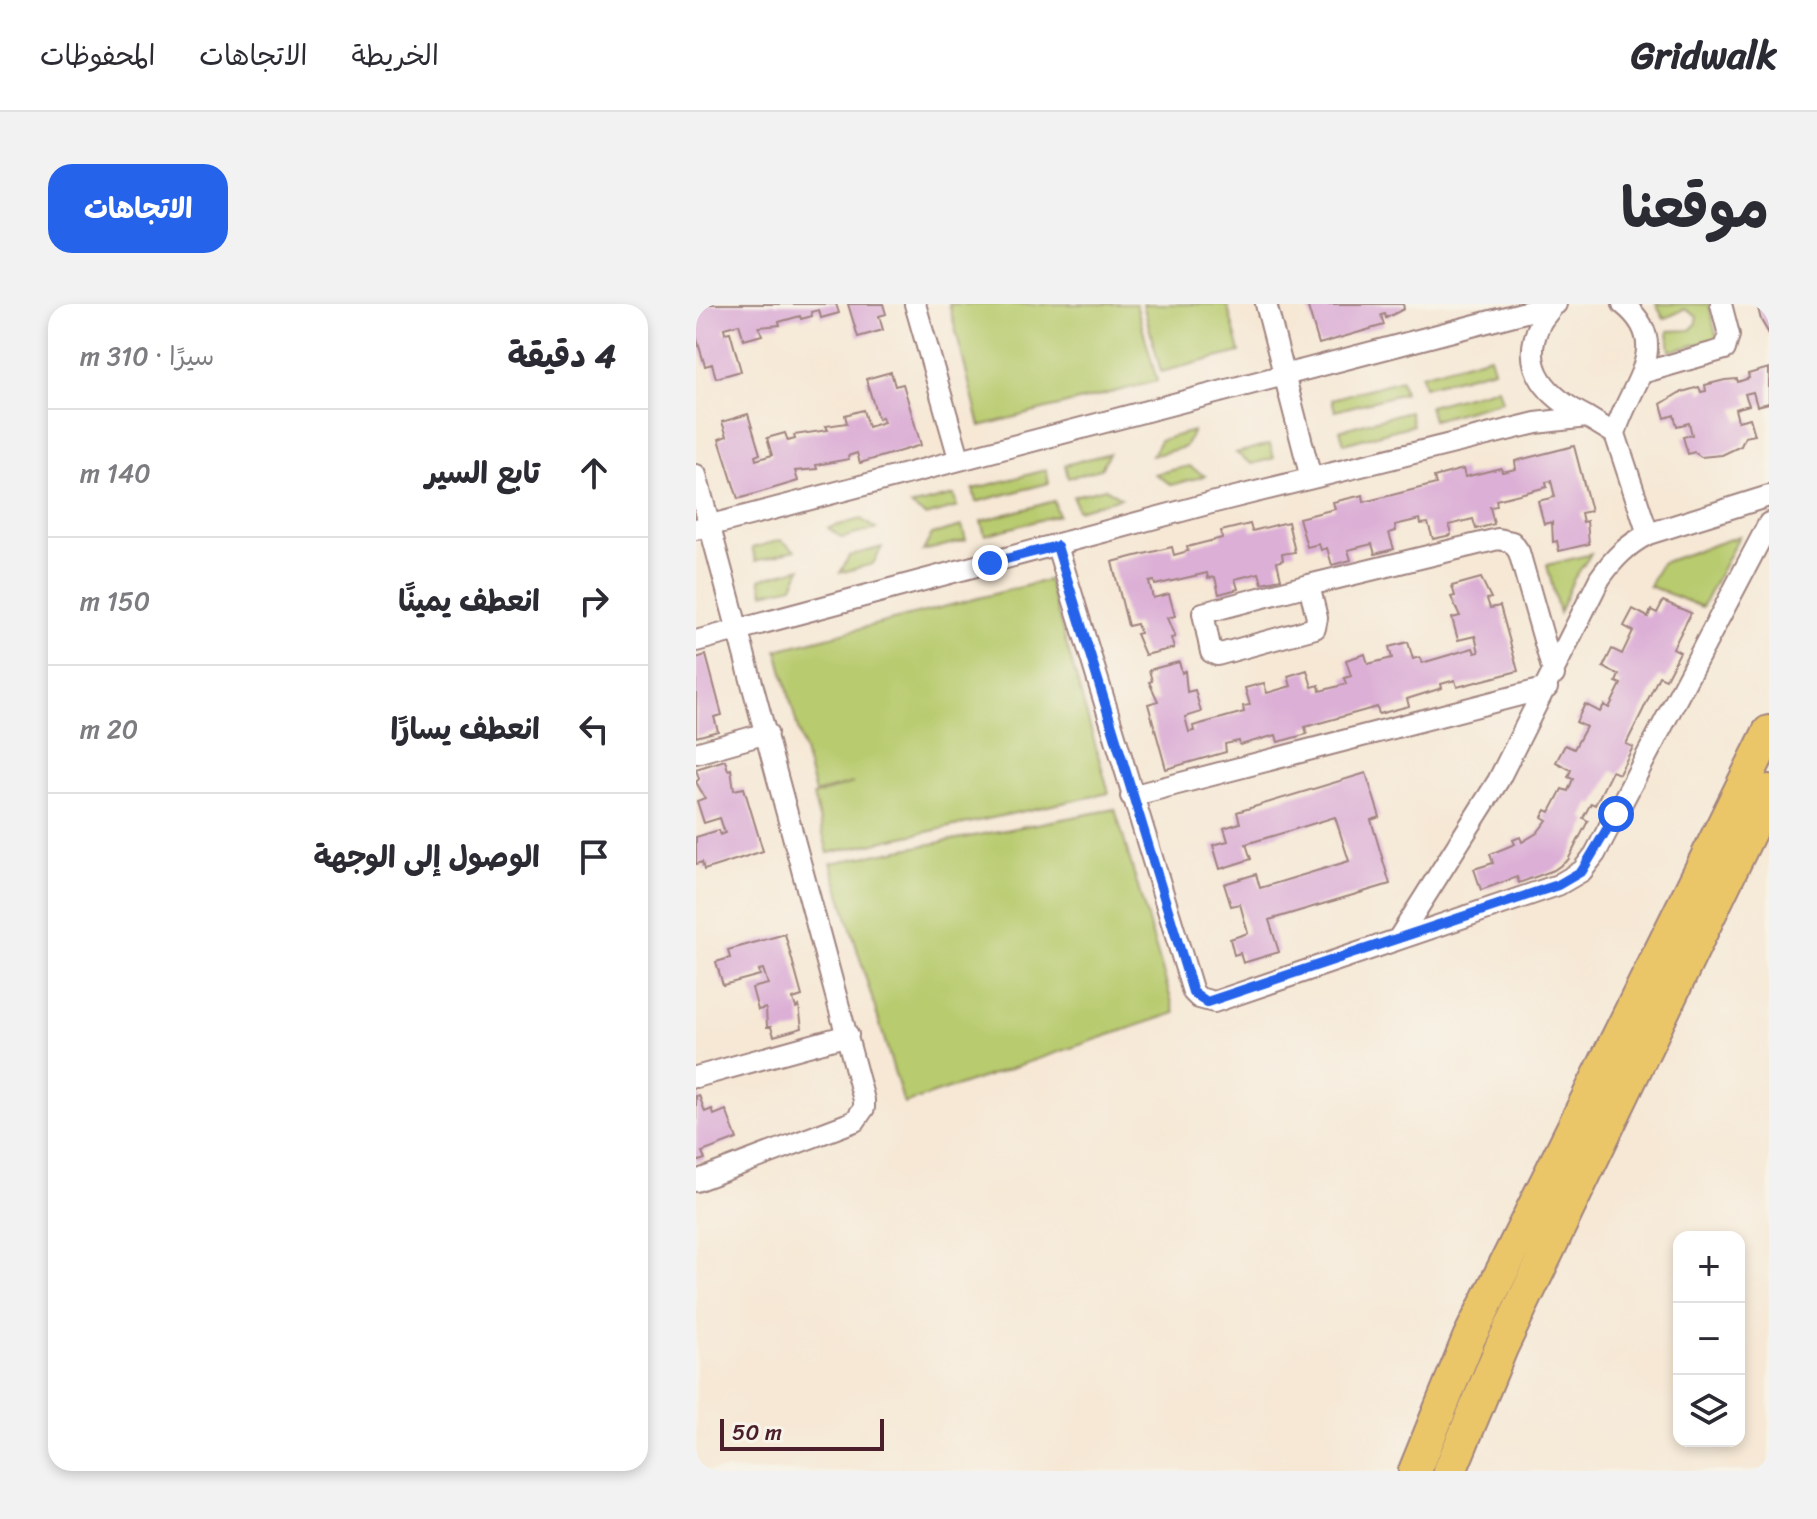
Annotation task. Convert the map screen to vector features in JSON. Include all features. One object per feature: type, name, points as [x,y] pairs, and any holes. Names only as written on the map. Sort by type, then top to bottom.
[{"type":"main road","points":[[1450,1471],[1501,1348],[1762,784],[1769,732]]},
{"type":"main road","points":[[1415,1471],[1469,1338],[1762,784]]},
{"type":"street","points":[[915,304],[959,458]]},
{"type":"street","points":[[1266,304],[1311,478]]},
{"type":"street","points":[[1615,434],[1647,359],[1645,332],[1638,319],[1623,304]]},
{"type":"street","points":[[1642,373],[1725,349],[1729,335],[1721,304]]},
{"type":"street","points":[[703,527],[959,458],[1285,378],[1555,305]]},
{"type":"street","points":[[1555,305],[1535,334],[1533,352],[1538,378],[1551,396],[1615,434],[1648,534]]},
{"type":"street","points":[[696,641],[896,585],[1057,546],[1311,478],[1536,423],[1587,417]]},
{"type":"street","points":[[696,475],[703,527],[740,630],[864,1100],[860,1116],[696,1181]]},
{"type":"street","points":[[1400,936],[1498,781],[1551,682],[1600,578],[1631,542],[1769,496]]},
{"type":"street","points":[[1057,546],[1193,992],[1199,998],[1214,1002],[1400,936],[1558,885],[1582,871],[1600,844],[1769,523]]},
{"type":"street","points":[[1309,585],[1317,618],[1315,628],[1217,655],[1211,652],[1203,613],[1309,585],[1505,539],[1519,552],[1551,682]]},
{"type":"street","points":[[1131,796],[1551,682]]},
{"type":"street","points":[[696,753],[767,733]]},
{"type":"street","points":[[696,1077],[848,1035]]},
{"type":"green space","points":[[949,304],[1136,304],[1157,381],[980,426]]},
{"type":"green space","points":[[1143,304],[1227,304],[1240,352],[1161,372]]},
{"type":"green space","points":[[1656,304],[1709,304],[1717,339],[1670,351],[1668,331],[1690,330],[1697,323],[1697,317],[1685,309],[1664,319]]},
{"type":"green space","points":[[1490,356],[1494,369],[1424,387],[1421,375]]},
{"type":"green space","points":[[1401,380],[1404,393],[1335,411],[1332,399]]},
{"type":"green space","points":[[1498,388],[1502,401],[1433,420],[1429,406]]},
{"type":"green space","points":[[1409,411],[1413,425],[1344,444],[1340,430]]},
{"type":"green space","points":[[1193,431],[1185,447],[1152,456],[1160,440]]},
{"type":"green space","points":[[1270,444],[1274,458],[1252,464],[1236,453]]},
{"type":"green space","points":[[1109,453],[1101,469],[1068,478],[1065,465]]},
{"type":"green space","points":[[1189,466],[1205,476],[1172,485],[1155,474]]},
{"type":"green space","points":[[1046,470],[1049,483],[976,502],[973,489]]},
{"type":"green space","points":[[1105,488],[1121,498],[1077,510],[1073,496]]},
{"type":"green space","points":[[954,495],[957,507],[926,516],[911,506]]},
{"type":"green space","points":[[1054,501],[1058,515],[985,535],[981,521]]},
{"type":"green space","points":[[861,519],[876,529],[842,538],[828,528]]},
{"type":"green space","points":[[962,526],[966,540],[923,551],[932,534]]},
{"type":"green space","points":[[1739,536],[1702,607],[1649,586],[1661,563]]},
{"type":"green space","points":[[781,540],[795,550],[756,561],[752,548]]},
{"type":"green space","points":[[882,547],[873,564],[840,573],[849,556]]},
{"type":"green space","points":[[1591,554],[1573,580],[1559,613],[1547,565]]},
{"type":"green space","points":[[801,568],[793,586],[764,593],[760,579]]},
{"type":"green space","points":[[1048,580],[1109,793],[828,853],[813,796],[853,783],[815,793],[777,650]]},
{"type":"green space","points":[[1115,809],[1175,1013],[904,1104],[831,863]]},
{"type":"building","points":[[696,304],[836,304],[839,313],[821,318],[819,310],[811,312],[812,316],[801,319],[800,316],[779,322],[780,325],[759,327],[762,335],[744,340],[739,324],[724,328],[725,333],[730,332],[741,371],[716,378],[712,364],[705,366],[696,336]]},
{"type":"building","points":[[848,304],[883,304],[886,314],[879,316],[883,330],[858,337]]},
{"type":"building","points":[[1307,304],[1403,304],[1404,309],[1386,318],[1385,314],[1381,315],[1384,325],[1319,344]]},
{"type":"building","points":[[1757,304],[1769,304],[1769,334],[1761,320]]},
{"type":"building","points":[[1769,368],[1769,403],[1757,406],[1753,392],[1745,394],[1749,405],[1735,409],[1738,421],[1750,418],[1755,435],[1745,437],[1741,446],[1722,455],[1701,457],[1694,452],[1688,454],[1683,437],[1692,435],[1689,423],[1677,426],[1674,415],[1665,418],[1661,404],[1679,393],[1699,387],[1701,392],[1706,391],[1705,385],[1725,380],[1737,379],[1738,382],[1749,378],[1748,374]]},
{"type":"building","points":[[891,372],[895,386],[903,384],[921,445],[860,463],[857,453],[848,456],[849,459],[816,465],[817,469],[795,471],[798,481],[738,499],[719,439],[727,436],[722,422],[748,414],[760,454],[755,456],[756,460],[772,455],[767,438],[785,433],[788,441],[795,439],[794,435],[828,430],[826,426],[847,423],[845,415],[863,410],[868,427],[884,422],[882,417],[878,419],[866,379]]},
{"type":"building","points":[[1574,446],[1591,511],[1581,513],[1583,522],[1587,521],[1589,544],[1559,551],[1557,541],[1553,542],[1552,522],[1544,524],[1538,501],[1555,497],[1551,481],[1546,482],[1547,487],[1496,500],[1497,506],[1490,507],[1494,524],[1476,529],[1473,519],[1449,525],[1451,535],[1433,539],[1428,523],[1421,524],[1420,519],[1395,525],[1396,531],[1389,533],[1394,549],[1375,554],[1372,544],[1348,550],[1351,560],[1332,565],[1327,548],[1321,550],[1319,544],[1307,547],[1299,518],[1335,509],[1333,502],[1363,495],[1364,502],[1436,484],[1434,477],[1463,469],[1465,477],[1501,468],[1502,472],[1516,469],[1515,461]]},
{"type":"building","points":[[1288,522],[1295,552],[1282,554],[1283,560],[1277,562],[1281,579],[1262,583],[1259,573],[1235,579],[1238,589],[1219,594],[1215,577],[1208,578],[1207,573],[1155,585],[1154,581],[1149,582],[1153,598],[1169,594],[1175,616],[1167,618],[1175,637],[1171,638],[1174,648],[1145,655],[1136,634],[1140,633],[1137,624],[1128,626],[1112,562],[1172,547],[1174,555],[1188,551],[1187,547],[1222,538],[1221,531],[1250,524],[1252,531]]},
{"type":"building","points":[[1481,578],[1491,598],[1487,599],[1490,608],[1500,606],[1518,671],[1457,687],[1455,680],[1441,684],[1442,688],[1407,699],[1409,706],[1379,714],[1377,707],[1305,727],[1307,734],[1278,742],[1276,735],[1240,745],[1239,741],[1225,744],[1226,752],[1166,769],[1148,704],[1158,701],[1149,682],[1152,681],[1149,670],[1179,662],[1182,673],[1185,671],[1187,692],[1195,690],[1201,712],[1185,717],[1189,732],[1194,731],[1193,726],[1244,712],[1243,706],[1250,705],[1245,688],[1264,683],[1267,693],[1291,686],[1288,676],[1307,670],[1312,687],[1319,685],[1320,691],[1346,684],[1344,678],[1351,676],[1346,660],[1365,654],[1368,664],[1392,658],[1389,647],[1408,642],[1413,659],[1420,657],[1422,663],[1473,648],[1475,653],[1479,652],[1475,636],[1458,640],[1452,618],[1460,616],[1451,597],[1455,596],[1452,586]]},
{"type":"building","points":[[1663,601],[1691,613],[1673,648],[1680,652],[1666,679],[1659,676],[1626,744],[1633,747],[1619,774],[1612,771],[1595,805],[1591,803],[1583,818],[1588,821],[1568,860],[1554,870],[1519,883],[1517,877],[1481,890],[1474,869],[1493,863],[1490,854],[1515,844],[1513,840],[1520,837],[1522,842],[1537,833],[1547,820],[1542,817],[1546,810],[1550,812],[1562,789],[1568,791],[1573,779],[1568,777],[1571,770],[1556,762],[1565,745],[1574,749],[1586,727],[1576,722],[1585,704],[1600,712],[1604,705],[1609,708],[1621,684],[1616,682],[1619,675],[1603,667],[1612,649],[1622,654],[1633,631],[1624,626],[1633,609],[1648,617],[1651,610],[1657,613]]},
{"type":"building","points":[[706,655],[722,715],[714,717],[718,731],[696,737],[696,658]]},
{"type":"building","points":[[725,760],[728,770],[731,769],[734,790],[744,788],[763,851],[704,870],[702,862],[696,864],[696,837],[719,830],[720,835],[725,833],[720,818],[704,823],[697,801],[705,798],[696,782],[699,779],[696,769]]},
{"type":"building","points":[[1366,773],[1380,817],[1371,820],[1390,884],[1269,920],[1279,952],[1243,963],[1240,953],[1234,955],[1230,939],[1248,933],[1240,904],[1231,906],[1224,884],[1256,874],[1260,888],[1349,861],[1335,817],[1246,844],[1251,859],[1220,869],[1213,845],[1228,841],[1224,828],[1240,823],[1237,812]]},
{"type":"building","points":[[785,934],[802,996],[793,999],[796,1008],[799,1006],[802,1028],[774,1036],[771,1027],[767,1027],[766,1008],[758,1010],[752,988],[768,984],[763,969],[759,970],[760,975],[723,985],[716,962],[730,958],[728,950]]},
{"type":"building","points":[[699,1095],[705,1112],[712,1109],[714,1115],[726,1110],[737,1139],[702,1152],[705,1159],[696,1162],[696,1096]]},
{"type":"route","points":[[990,563],[1057,546],[1193,992],[1207,1002],[1558,885],[1582,871],[1595,854],[1616,814]]}]
